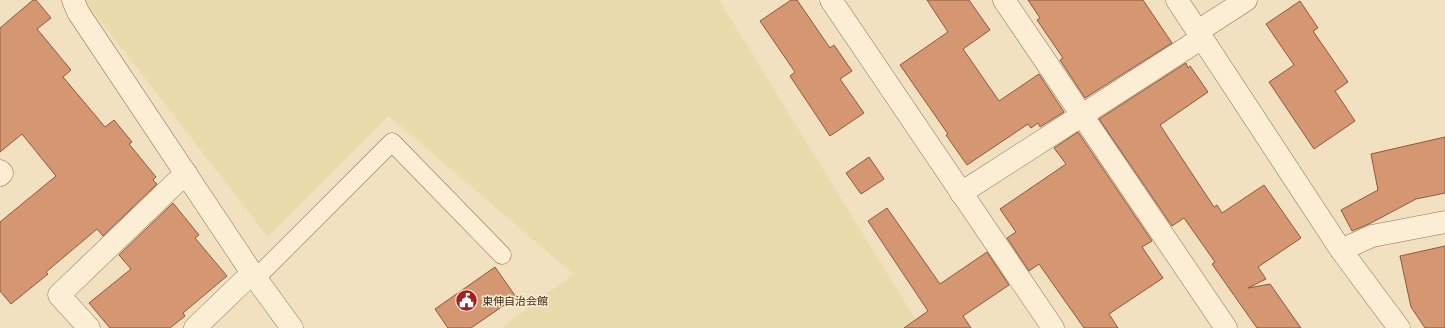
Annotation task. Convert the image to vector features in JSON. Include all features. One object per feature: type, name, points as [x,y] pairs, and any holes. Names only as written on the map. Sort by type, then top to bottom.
[{"type":"street","points":[[73,0],[78,12],[254,275],[292,328]]},
{"type":"street","points":[[831,0],[1053,328]]},
{"type":"street","points":[[1004,0],[1226,328]]},
{"type":"street","points":[[1177,0],[1341,250],[1399,328]]},
{"type":"street","points":[[961,193],[1082,115],[1200,35],[1246,0]]},
{"type":"street","points":[[0,171],[2,173],[0,175]]},
{"type":"street","points":[[89,328],[59,295],[186,173]]},
{"type":"street","points":[[1341,250],[1372,236],[1445,222]]},
{"type":"street","points":[[195,328],[254,275]]},
{"type":"lane","points":[[254,275],[392,142],[502,255]]},
{"type":"shaded area","points":[[84,0],[719,0],[921,328],[501,328],[573,274],[389,116],[268,237]]},
{"type":"building","points":[[33,0],[36,0],[51,18],[37,29],[71,70],[63,77],[105,127],[114,120],[132,142],[129,144],[156,177],[153,180],[157,184],[103,236],[97,229],[46,272],[48,274],[11,304],[0,291],[0,222],[56,176],[22,134],[0,152],[0,28]]},
{"type":"building","points":[[791,0],[797,0],[830,48],[834,45],[852,71],[840,79],[864,113],[830,136],[790,76],[795,72],[760,21]]},
{"type":"building","points":[[927,0],[969,0],[990,30],[963,49],[999,101],[1039,74],[1064,112],[1040,127],[1038,123],[1031,128],[1028,124],[967,165],[946,135],[948,134],[900,65],[948,32]]},
{"type":"building","points":[[1028,0],[1143,0],[1172,43],[1085,98],[1060,60],[1063,58],[1037,20],[1040,18]]},
{"type":"building","points":[[1300,1],[1318,28],[1313,31],[1348,82],[1335,91],[1355,121],[1314,149],[1269,82],[1294,65],[1266,24]]},
{"type":"building","points":[[1186,63],[1188,68],[1190,66],[1208,92],[1160,125],[1214,207],[1217,205],[1222,213],[1264,185],[1301,238],[1258,267],[1266,279],[1248,288],[1270,284],[1301,328],[1257,328],[1212,264],[1215,262],[1184,218],[1172,226],[1099,119]]},
{"type":"building","points":[[1078,132],[1152,241],[1142,247],[1163,278],[1109,314],[1118,328],[1084,328],[1039,264],[1029,271],[1007,238],[1016,232],[1000,209],[1066,164],[1054,148]]},
{"type":"building","points":[[1445,137],[1445,193],[1416,199],[1369,224],[1352,231],[1341,210],[1378,190],[1371,154]]},
{"type":"building","points":[[869,157],[884,179],[861,194],[846,173]]},
{"type":"building","points":[[173,203],[199,235],[195,238],[227,276],[183,313],[185,316],[170,328],[110,328],[89,303],[131,269],[119,255]]},
{"type":"building","points":[[887,208],[940,284],[987,252],[1009,285],[963,316],[971,328],[904,328],[928,311],[868,221]]},
{"type":"building","points":[[1445,246],[1445,328],[1425,328],[1411,307],[1400,256]]},
{"type":"building","points":[[495,267],[516,297],[471,328],[448,328],[435,309]]},
{"type":"place","name":"東伸自治会館","points":[[466,301]]}]
